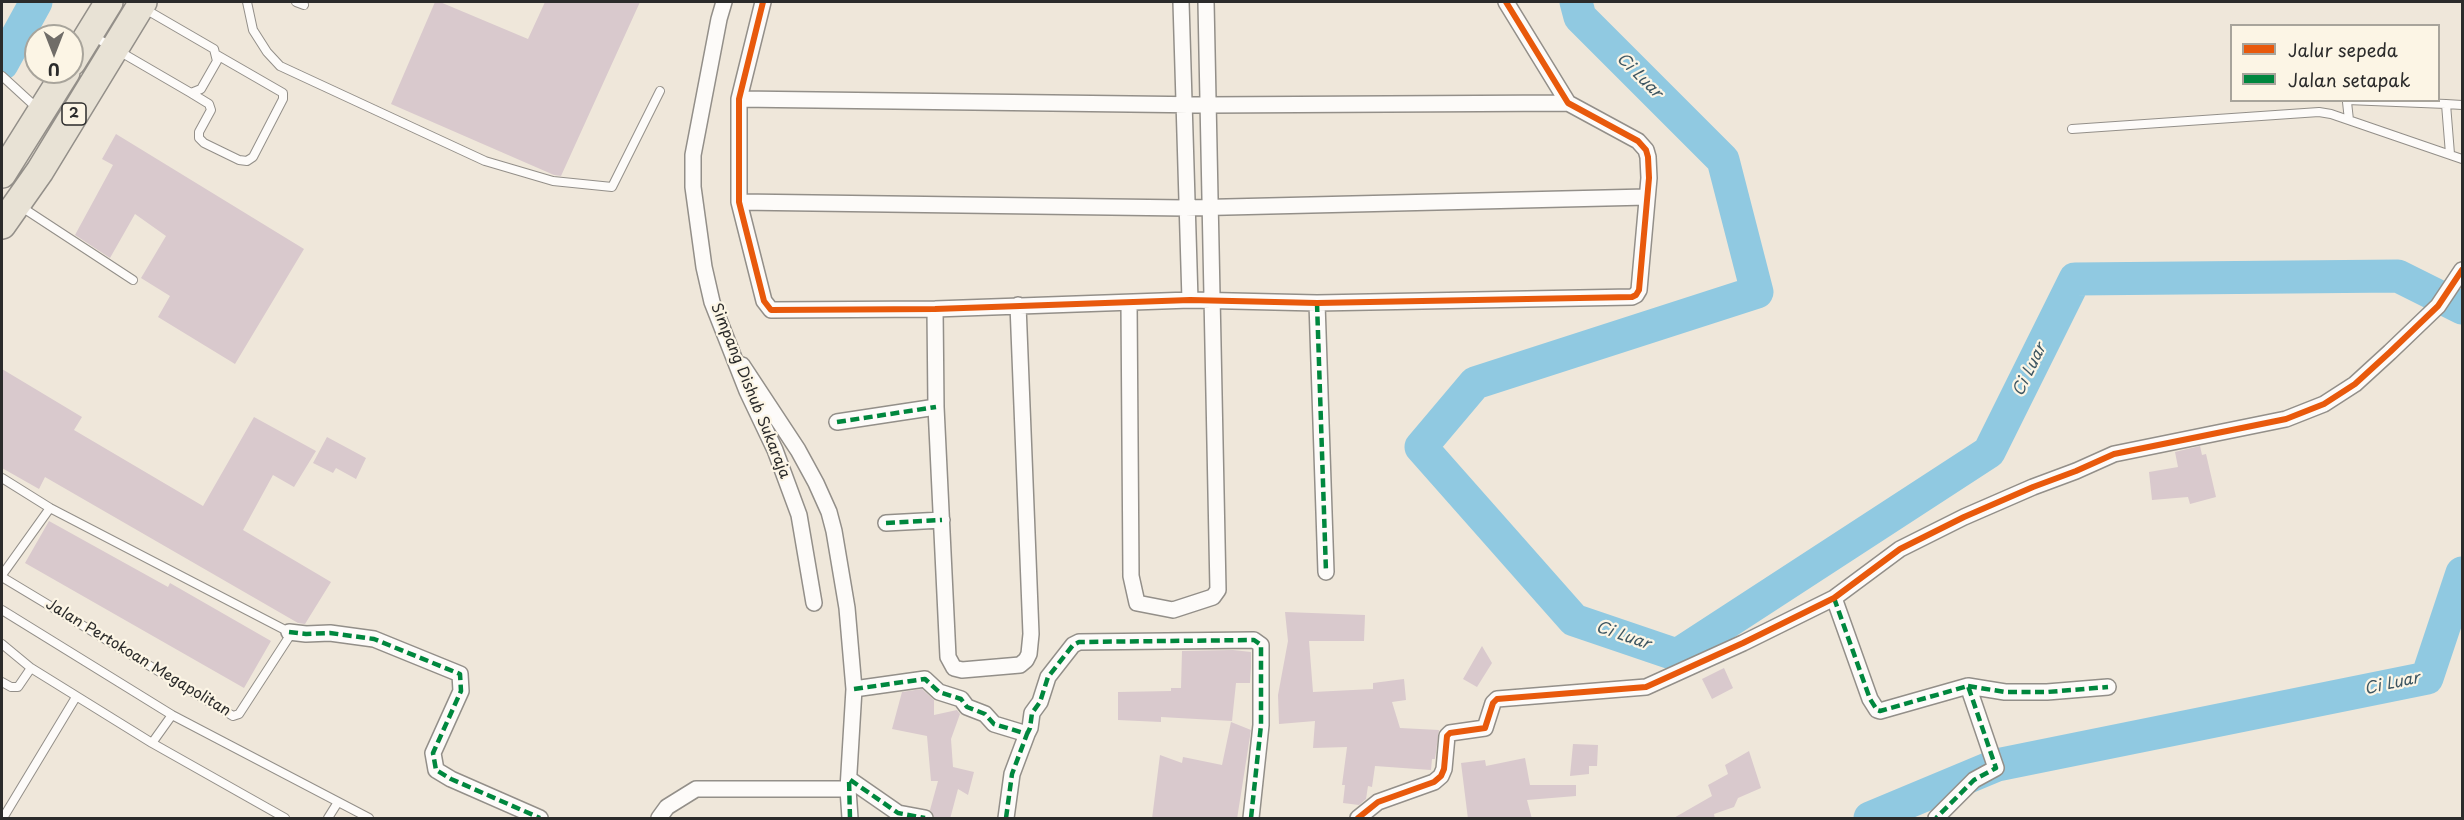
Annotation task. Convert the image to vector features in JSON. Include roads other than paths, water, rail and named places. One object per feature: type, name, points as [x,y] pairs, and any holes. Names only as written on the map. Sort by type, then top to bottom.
[{"type":"highway","points":[[84,42],[109,2]]},
{"type":"highway","name":"2","points":[[9,214],[40,171],[114,48],[138,3]]},
{"type":"highway","name":"2","points":[[2,174],[59,84]]},
{"type":"street","name":"Simpang Dishub Sukaraja","points":[[724,2],[693,155],[693,188],[704,267],[712,302],[799,515],[814,603]]},
{"type":"street","points":[[763,2],[739,99],[739,202],[764,301],[771,310],[935,309],[1190,300],[1317,303],[1632,297],[1639,290],[1647,197],[1648,157],[1643,145],[1568,103],[1506,2]]},
{"type":"street","points":[[1181,2],[1185,208],[1190,300]]},
{"type":"street","points":[[1129,303],[1131,576],[1137,603],[1173,610],[1213,597],[1218,590],[1206,2]]},
{"type":"street","points":[[739,99],[1184,105],[1568,103]]},
{"type":"street","points":[[739,202],[1211,208],[1647,197]]},
{"type":"street","points":[[1358,819],[1378,802],[1434,782],[1444,769],[1447,736],[1485,728],[1493,703],[1497,699],[1646,687],[1834,598],[1900,549],[1964,517],[2114,454],[2286,419],[2324,404],[2355,384],[2438,306],[2461,272]]},
{"type":"street","points":[[1317,303],[1326,572]]},
{"type":"street","points":[[935,309],[936,407],[948,657],[954,668],[962,670],[1020,665],[1029,654],[1031,634],[1018,305]]},
{"type":"street","points":[[733,353],[751,376],[798,450],[829,512],[847,608],[854,689],[848,784],[850,819]]},
{"type":"street","points":[[837,422],[936,407]]},
{"type":"street","points":[[886,523],[942,520]]},
{"type":"street","points":[[1834,598],[1870,699],[1877,710],[1970,692],[2046,692],[2108,687]]},
{"type":"street","points":[[289,632],[347,634],[374,639],[460,674],[461,691],[433,753],[436,770],[540,819]]},
{"type":"street","points":[[1006,819],[1012,774],[1032,713],[1040,702],[1048,677],[1073,645],[1079,642],[1254,640],[1261,645],[1261,725],[1251,818]]},
{"type":"street","points":[[854,689],[925,679],[939,692],[961,699],[966,707],[985,714],[994,724],[1027,734]]},
{"type":"street","points":[[1936,819],[1974,780],[1996,767],[1970,692]]},
{"type":"street","points":[[659,819],[667,807],[696,789],[848,784],[898,813],[925,819]]},
{"type":"lane","points":[[247,2],[254,30],[267,52],[280,66],[485,161],[553,181],[612,187],[660,91]]},
{"type":"lane","points":[[296,2],[304,5]]},
{"type":"lane","points":[[138,3],[214,49],[217,61],[201,89],[191,93]]},
{"type":"lane","points":[[89,33],[209,104],[211,110],[199,132],[199,138],[204,143],[239,160],[247,161],[254,157],[284,99],[283,93],[217,55]]},
{"type":"lane","points":[[2,76],[42,112]]},
{"type":"lane","points":[[2347,102],[2349,120]]},
{"type":"lane","points":[[2380,102],[2463,105]]},
{"type":"lane","points":[[2446,104],[2450,154]]},
{"type":"lane","points":[[2072,129],[2319,112],[2463,159]]},
{"type":"lane","points":[[9,214],[132,280]]},
{"type":"lane","points":[[2,478],[50,508],[289,632]]},
{"type":"lane","name":"Jalan Pertokoan Megapolitan","points":[[50,508],[2,576],[233,716],[239,714],[286,641],[289,632]]},
{"type":"lane","points":[[2,610],[172,715],[369,819]]},
{"type":"lane","points":[[2,644],[31,668],[76,697],[285,819]]},
{"type":"lane","points":[[2,682],[11,687],[18,687],[31,668]]},
{"type":"lane","points":[[3,819],[76,697]]},
{"type":"lane","points":[[152,743],[172,715]]},
{"type":"lane","points":[[328,819],[338,802]]},
{"type":"waterway","points":[[2,64],[36,2]]},
{"type":"waterway","name":"Ci Luar","points":[[1576,2],[1580,17],[1723,160],[1757,292],[1475,383],[1421,447],[1574,620],[1677,655],[1989,452],[2075,279],[2398,276],[2462,308]]},
{"type":"waterway","name":"Ci Luar","points":[[1870,818],[1997,765],[2427,678],[2462,573]]}]
